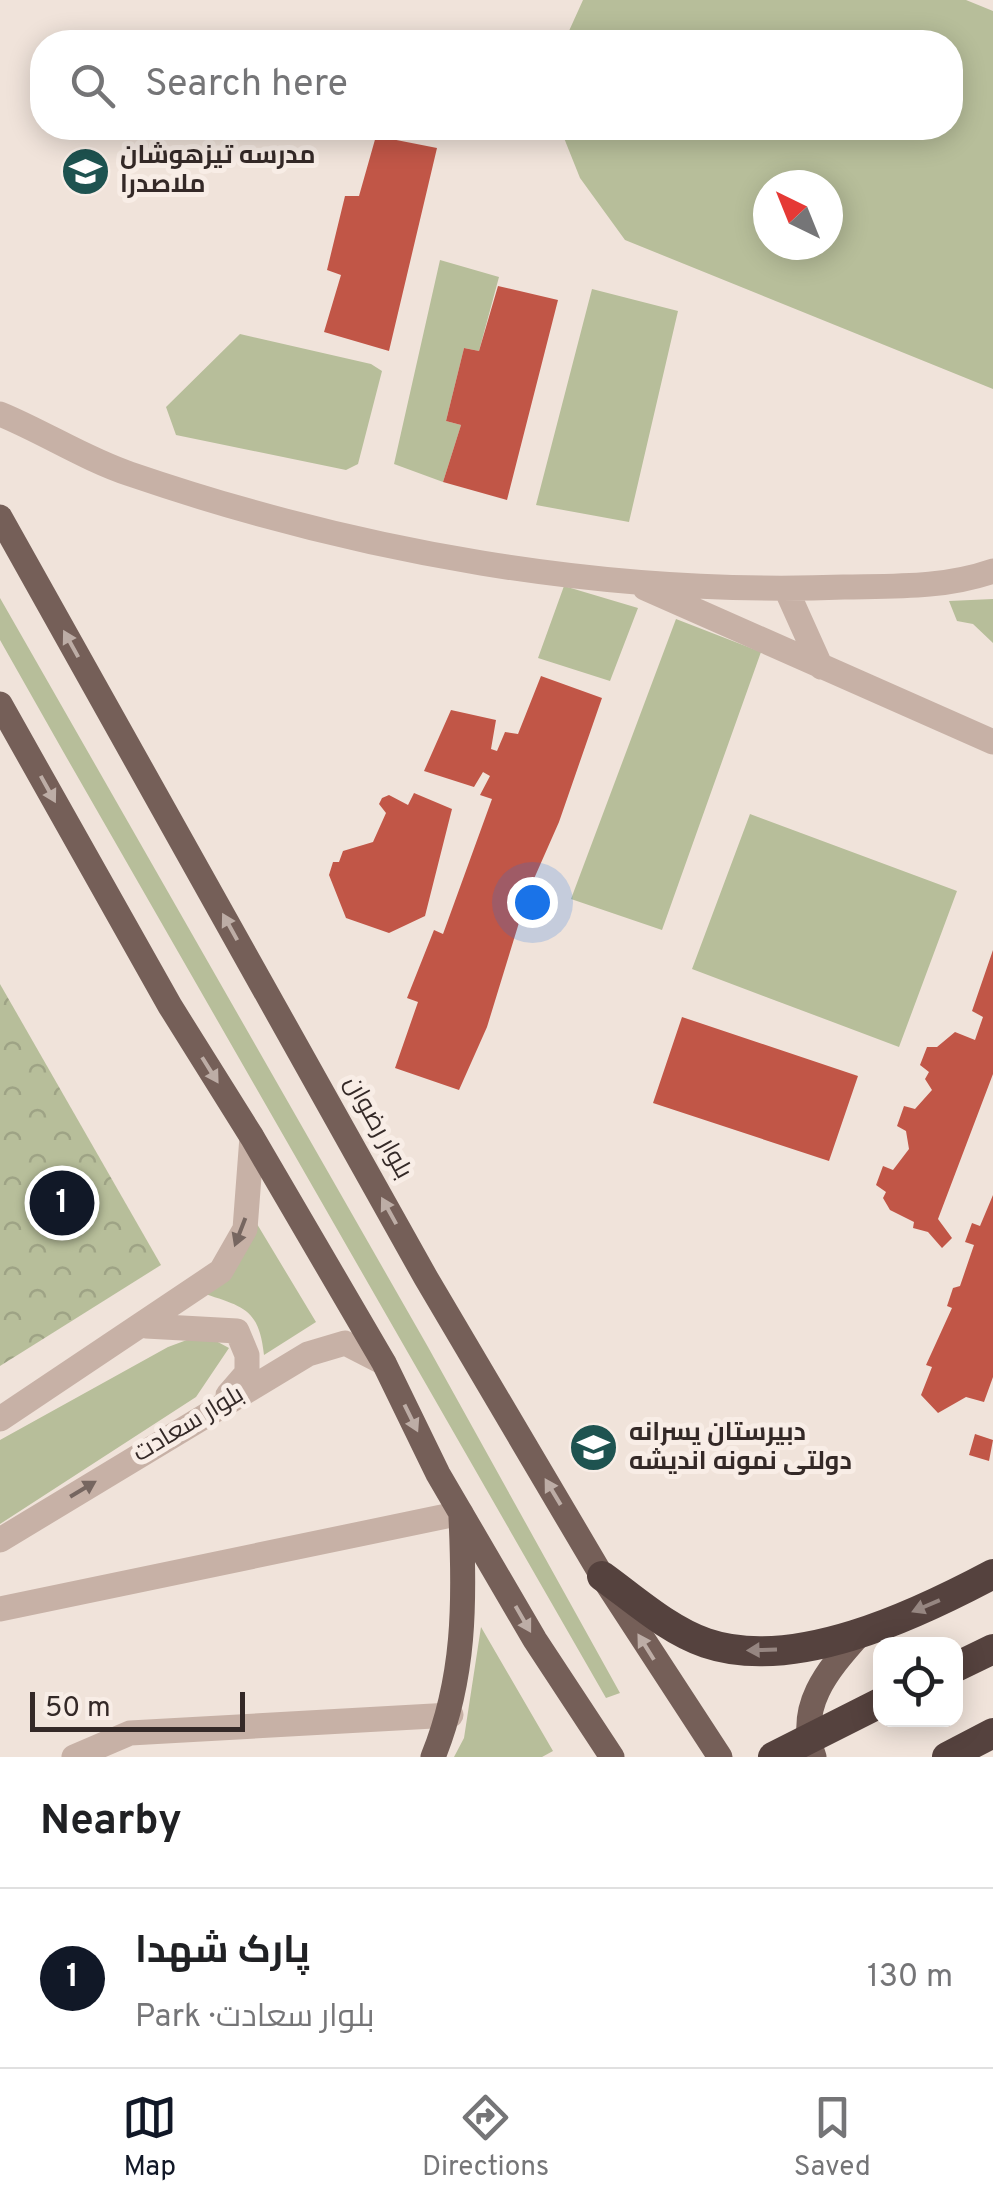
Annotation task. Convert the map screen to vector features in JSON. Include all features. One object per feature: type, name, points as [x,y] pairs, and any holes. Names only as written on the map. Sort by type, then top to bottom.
[{"type":"highway","points":[[602,1576],[705,1642],[745,1650],[858,1635],[993,1574]]},
{"type":"highway","points":[[963,1664],[993,1649]]},
{"type":"highway","points":[[773,1757],[873,1706]]},
{"type":"highway","points":[[946,1757],[993,1733]]},
{"type":"main road","name":"بلوار رضوان","points":[[0,517],[426,1278],[602,1576],[720,1757]]},
{"type":"main road","points":[[0,704],[170,1006],[384,1363],[461,1514],[466,1617],[451,1715],[433,1757]]},
{"type":"main road","points":[[438,1474],[562,1684],[612,1757]]},
{"type":"main road","points":[[814,1757],[807,1737],[816,1689],[858,1635]]},
{"type":"street","points":[[0,414],[127,473],[298,524],[448,558],[631,582],[786,590],[956,584],[993,571]]},
{"type":"street","points":[[631,582],[993,742]]},
{"type":"street","points":[[786,590],[822,667]]},
{"type":"street","points":[[0,1419],[221,1272],[246,1229],[252,1137]]},
{"type":"street","points":[[144,1326],[237,1330],[247,1356],[246,1373],[214,1410]]},
{"type":"street","name":"بلوار سعادت","points":[[0,1540],[308,1354],[345,1344],[384,1363]]},
{"type":"street","points":[[0,1609],[461,1514]]},
{"type":"street","points":[[74,1757],[130,1733],[451,1715]]},
{"type":"green space","points":[[583,0],[966,0],[993,11],[993,389],[625,240],[580,178],[565,140],[963,140],[963,30],[569,30]]},
{"type":"green space","points":[[440,260],[499,277],[479,351],[464,348],[446,421],[461,425],[443,482],[394,464]]},
{"type":"green space","points":[[592,289],[678,311],[629,522],[536,505]]},
{"type":"green space","points":[[240,334],[371,364],[382,371],[358,464],[346,470],[176,435],[166,407]]},
{"type":"green space","points":[[564,586],[638,608],[610,681],[538,658]]},
{"type":"green space","points":[[0,598],[428,1347],[620,1693],[606,1698],[0,640]]},
{"type":"green space","points":[[993,599],[993,643],[973,624],[957,621],[949,601]]},
{"type":"green space","points":[[676,619],[761,652],[662,930],[571,899]]},
{"type":"green space","points":[[750,814],[957,891],[899,1047],[692,969]]},
{"type":"green space","points":[[0,984],[161,1265],[0,1366]]},
{"type":"green space","points":[[257,1224],[316,1322],[264,1355],[258,1328],[248,1312],[205,1294]]},
{"type":"green space","points":[[203,1334],[229,1348],[196,1397],[0,1524],[0,1440],[168,1347]]},
{"type":"green space","points":[[481,1627],[553,1751],[542,1757],[454,1757],[464,1738]]},
{"type":"building","points":[[375,140],[437,148],[389,351],[324,332],[341,275],[327,270],[345,196],[359,196]]},
{"type":"building","points":[[498,286],[558,300],[507,500],[443,482],[461,425],[446,421],[464,348],[479,351]]},
{"type":"building","points":[[541,676],[602,698],[559,822],[529,890],[487,1027],[459,1090],[395,1068],[418,1002],[407,998],[434,930],[443,934],[492,799],[480,795],[490,776],[483,772],[474,787],[424,771],[451,710],[496,720],[491,749],[497,751],[505,732],[518,734]]},
{"type":"building","points":[[414,793],[452,809],[425,916],[389,933],[346,918],[329,875],[333,862],[339,862],[343,851],[373,842],[386,813],[379,804],[382,798],[389,795],[408,805]]},
{"type":"building","points":[[993,950],[993,1074],[938,1219],[952,1238],[942,1248],[928,1232],[913,1228],[914,1222],[890,1210],[883,1198],[886,1192],[876,1185],[883,1166],[893,1170],[909,1149],[906,1131],[897,1126],[904,1106],[915,1109],[932,1090],[925,1079],[929,1072],[920,1065],[927,1047],[937,1047],[955,1032],[975,1040],[983,1017],[972,1011]]},
{"type":"building","points":[[682,1017],[858,1076],[829,1161],[653,1103]]},
{"type":"building","points":[[993,1195],[993,1377],[984,1402],[966,1397],[938,1413],[921,1395],[932,1367],[926,1365],[952,1308],[947,1306],[953,1288],[960,1286],[974,1245],[965,1242],[972,1223],[980,1226]]},
{"type":"building","points":[[975,1434],[993,1440],[989,1461],[969,1455]]},
{"type":"place","name":"مدرسه تیزهوشان ملاصدرا","points":[[85,171]]},
{"type":"place","name":"پارک شهدا","points":[[62,1203]]},
{"type":"place","name":"دبیرستان پسرانه دولتی نمونه اندیشه","points":[[594,1448]]}]
